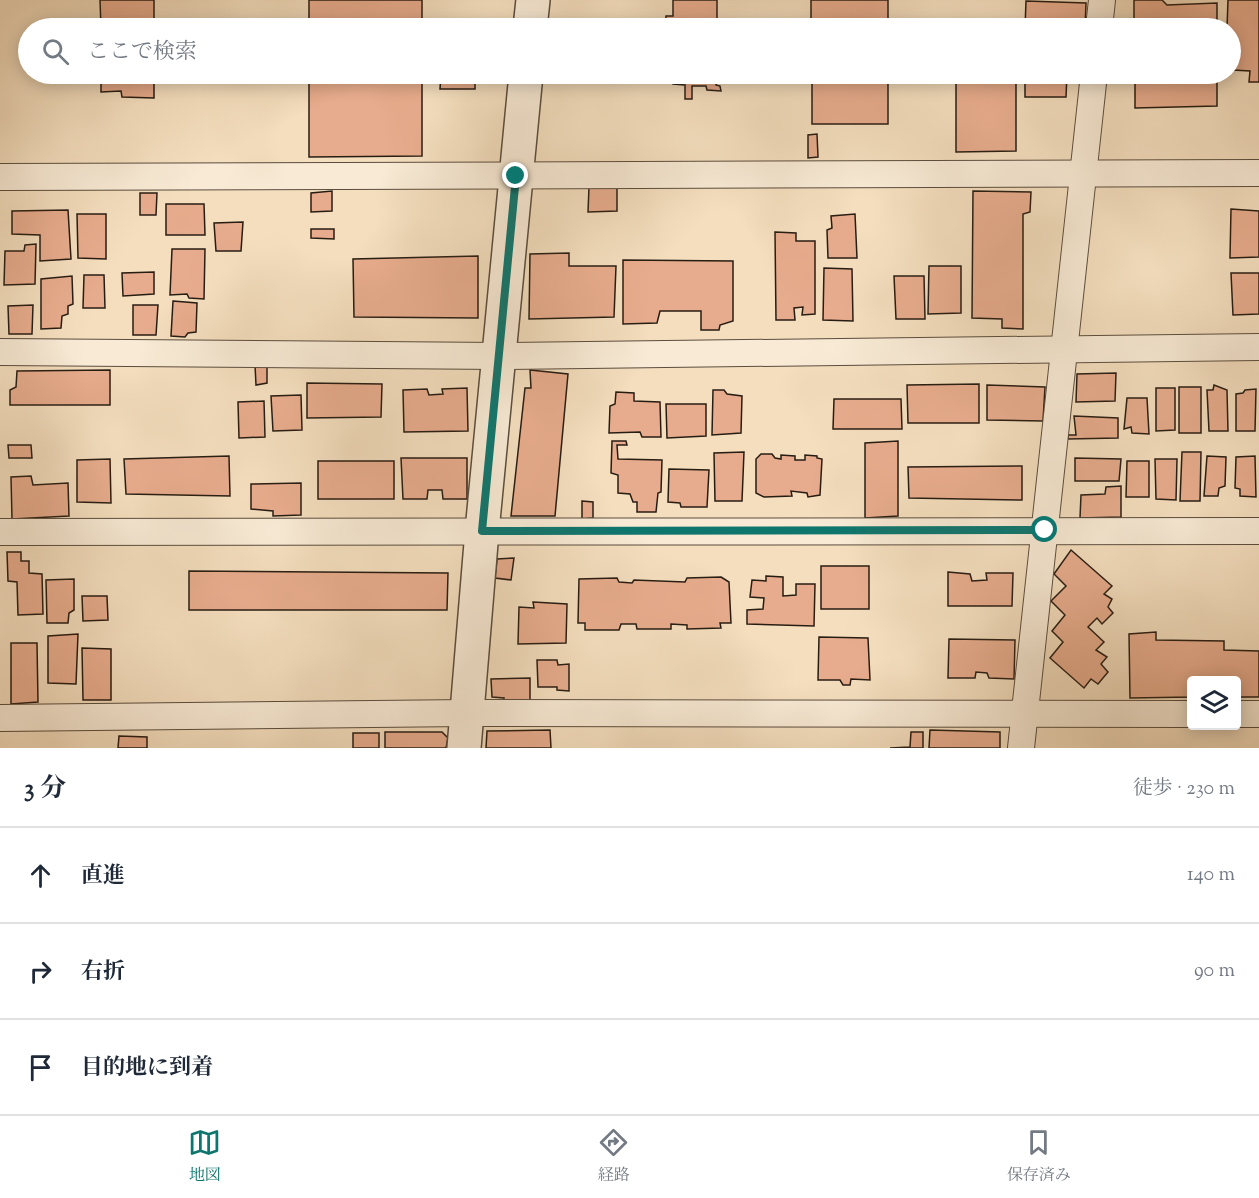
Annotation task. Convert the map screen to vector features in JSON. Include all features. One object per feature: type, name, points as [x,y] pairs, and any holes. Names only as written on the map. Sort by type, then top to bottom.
[{"type":"street","points":[[531,18],[533,0]]},
{"type":"street","points":[[1100,18],[1102,0]]},
{"type":"street","points":[[464,748],[482,531],[525,84]]},
{"type":"street","points":[[1021,748],[1093,84]]},
{"type":"street","points":[[0,177],[1259,173]]},
{"type":"street","points":[[0,352],[500,356],[1259,347]]},
{"type":"street","points":[[0,532],[1259,531]]},
{"type":"street","points":[[0,718],[467,713],[1025,716],[1187,714]]},
{"type":"street","points":[[1241,714],[1259,714]]},
{"type":"building","points":[[100,0],[154,0],[154,18],[101,18]]},
{"type":"building","points":[[309,0],[422,0],[422,18],[309,18]]},
{"type":"building","points":[[673,0],[717,0],[717,18],[666,18],[666,16],[673,16]]},
{"type":"building","points":[[811,0],[888,0],[888,18],[811,18]]},
{"type":"building","points":[[1134,0],[1162,0],[1167,5],[1217,3],[1217,18],[1134,18]]},
{"type":"building","points":[[1228,0],[1259,0],[1259,82],[1249,82],[1250,71],[1241,70],[1241,18],[1227,18]]},
{"type":"building","points":[[1026,1],[1086,3],[1085,18],[1025,18]]},
{"type":"building","points":[[101,84],[154,84],[154,98],[122,97],[121,91],[101,92]]},
{"type":"building","points":[[309,84],[422,84],[422,156],[309,157]]},
{"type":"building","points":[[440,84],[475,84],[475,89],[440,89]]},
{"type":"building","points":[[673,84],[716,84],[720,86],[721,91],[707,90],[706,86],[692,86],[692,99],[685,99],[685,85]]},
{"type":"building","points":[[812,84],[888,84],[888,124],[812,124]]},
{"type":"building","points":[[956,84],[1016,84],[1016,151],[956,152]]},
{"type":"building","points":[[1025,84],[1067,84],[1066,97],[1025,97]]},
{"type":"building","points":[[1135,84],[1217,84],[1217,106],[1135,108]]},
{"type":"building","points":[[817,134],[818,157],[808,158],[808,135]]},
{"type":"building","points":[[589,187],[617,188],[617,211],[588,212]]},
{"type":"building","points":[[332,191],[332,211],[311,212],[311,193]]},
{"type":"building","points":[[973,191],[1031,192],[1030,212],[1023,214],[1023,329],[1002,328],[1002,319],[972,318]]},
{"type":"building","points":[[140,193],[157,193],[156,215],[140,215]]},
{"type":"building","points":[[166,204],[204,204],[205,235],[166,235]]},
{"type":"building","points":[[1231,209],[1259,211],[1259,257],[1230,258]]},
{"type":"building","points":[[68,210],[71,259],[40,261],[40,235],[12,234],[12,211]]},
{"type":"building","points":[[77,214],[106,214],[106,259],[78,258]]},
{"type":"building","points":[[855,214],[857,258],[828,258],[827,230],[832,228],[831,216]]},
{"type":"building","points":[[243,222],[241,251],[216,251],[214,223]]},
{"type":"building","points":[[311,229],[334,229],[334,239],[311,238]]},
{"type":"building","points":[[775,232],[796,233],[796,241],[815,241],[815,314],[802,315],[803,307],[794,308],[795,320],[776,320]]},
{"type":"building","points":[[36,244],[35,284],[4,285],[5,251],[24,251],[25,245]]},
{"type":"building","points":[[172,249],[205,249],[204,299],[189,298],[187,294],[170,295]]},
{"type":"building","points":[[569,253],[569,266],[616,266],[614,317],[529,319],[530,254]]},
{"type":"building","points":[[478,256],[478,318],[354,317],[353,259]]},
{"type":"building","points":[[623,260],[733,261],[733,321],[720,325],[719,330],[701,330],[701,311],[660,311],[657,323],[623,324]]},
{"type":"building","points":[[929,266],[961,266],[961,313],[928,314]]},
{"type":"building","points":[[824,268],[852,269],[853,321],[823,320]]},
{"type":"building","points":[[154,272],[154,294],[123,296],[122,273]]},
{"type":"building","points":[[1231,273],[1259,273],[1259,314],[1233,315]]},
{"type":"building","points":[[84,275],[104,275],[105,308],[83,308]]},
{"type":"building","points":[[72,276],[73,304],[68,306],[68,314],[62,316],[61,328],[41,329],[41,279]]},
{"type":"building","points":[[894,276],[924,276],[925,319],[896,319]]},
{"type":"building","points":[[173,301],[197,303],[196,332],[188,333],[185,337],[171,336]]},
{"type":"building","points":[[33,305],[32,334],[9,334],[8,306]]},
{"type":"building","points":[[133,305],[158,305],[156,335],[133,335]]},
{"type":"building","points":[[267,364],[267,383],[256,385],[255,365]]},
{"type":"building","points":[[110,370],[110,405],[10,405],[10,390],[16,387],[17,371]]},
{"type":"building","points":[[530,370],[568,374],[555,516],[511,516],[525,388],[531,388]]},
{"type":"building","points":[[1116,373],[1115,401],[1076,402],[1077,374]]},
{"type":"building","points":[[307,383],[382,384],[381,417],[307,418]]},
{"type":"building","points":[[979,384],[979,423],[908,423],[907,385]]},
{"type":"building","points":[[987,385],[1045,387],[1043,421],[987,420]]},
{"type":"building","points":[[1214,385],[1227,390],[1228,431],[1209,431],[1207,390],[1213,390]]},
{"type":"building","points":[[1179,387],[1201,387],[1201,433],[1179,433]]},
{"type":"building","points":[[467,388],[468,431],[404,432],[403,390],[427,389],[429,395],[443,394],[442,389]]},
{"type":"building","points":[[1156,388],[1175,388],[1175,430],[1156,431]]},
{"type":"building","points":[[1256,389],[1255,431],[1236,431],[1236,394]]},
{"type":"building","points":[[713,390],[724,390],[727,394],[742,396],[741,433],[712,435]]},
{"type":"building","points":[[616,392],[634,393],[634,401],[660,402],[661,437],[642,437],[640,432],[609,433],[610,406],[615,404]]},
{"type":"building","points":[[301,395],[302,430],[273,431],[271,396]]},
{"type":"building","points":[[1127,398],[1147,398],[1149,434],[1132,433],[1131,427],[1124,429]]},
{"type":"building","points":[[834,399],[901,399],[902,429],[833,429]]},
{"type":"building","points":[[264,401],[265,437],[239,438],[238,402]]},
{"type":"building","points":[[666,404],[706,404],[706,436],[667,438]]},
{"type":"building","points":[[1074,416],[1118,418],[1118,438],[1068,439],[1068,435],[1076,435]]},
{"type":"building","points":[[612,441],[626,441],[627,445],[617,445],[618,459],[662,460],[661,492],[658,493],[656,512],[637,512],[637,502],[633,502],[630,494],[618,493],[618,475],[611,473]]},
{"type":"building","points":[[898,441],[898,516],[865,518],[865,443]]},
{"type":"building","points":[[8,445],[31,445],[32,458],[9,458]]},
{"type":"building","points":[[744,452],[742,501],[715,501],[714,453]]},
{"type":"building","points":[[1182,452],[1201,452],[1200,501],[1180,501]]},
{"type":"building","points":[[761,454],[772,454],[775,458],[781,459],[781,455],[795,456],[795,460],[805,460],[805,455],[822,459],[820,495],[808,497],[807,493],[791,491],[792,496],[764,497],[756,493],[756,459]]},
{"type":"building","points":[[229,456],[230,496],[126,494],[124,459]]},
{"type":"building","points":[[1207,456],[1226,457],[1225,486],[1219,488],[1218,496],[1204,496]]},
{"type":"building","points":[[1255,456],[1256,497],[1240,496],[1240,489],[1235,488],[1236,457]]},
{"type":"building","points":[[401,458],[467,458],[467,499],[443,499],[442,490],[428,490],[427,499],[403,499]]},
{"type":"building","points":[[1075,458],[1121,459],[1119,481],[1075,481]]},
{"type":"building","points":[[110,459],[111,503],[77,502],[77,460]]},
{"type":"building","points":[[1155,459],[1177,459],[1176,500],[1156,499]]},
{"type":"building","points":[[318,461],[394,461],[394,499],[318,499]]},
{"type":"building","points":[[1127,461],[1149,461],[1149,497],[1126,497]]},
{"type":"building","points":[[1022,466],[1022,500],[909,498],[908,467]]},
{"type":"building","points":[[669,469],[709,470],[707,507],[681,507],[680,503],[668,502]]},
{"type":"building","points":[[31,476],[33,485],[68,483],[69,516],[12,519],[11,477]]},
{"type":"building","points":[[301,483],[301,515],[273,516],[273,511],[251,509],[251,484]]},
{"type":"building","points":[[1121,486],[1121,517],[1080,518],[1081,495],[1105,494],[1106,487]]},
{"type":"building","points":[[582,501],[593,502],[593,518],[582,519]]},
{"type":"building","points":[[1071,550],[1112,586],[1104,594],[1112,599],[1108,607],[1113,613],[1102,624],[1097,618],[1088,627],[1104,642],[1096,650],[1107,657],[1101,664],[1108,672],[1098,684],[1091,679],[1084,688],[1050,658],[1063,642],[1052,631],[1065,615],[1051,601],[1066,586],[1054,574]]},
{"type":"building","points":[[7,552],[21,552],[21,561],[29,561],[29,573],[42,574],[43,614],[18,615],[17,582],[8,581]]},
{"type":"building","points":[[514,558],[511,580],[495,578],[497,559]]},
{"type":"building","points":[[821,566],[869,566],[869,609],[821,609]]},
{"type":"building","points":[[189,571],[448,573],[447,610],[189,610]]},
{"type":"building","points":[[948,572],[970,574],[972,581],[987,580],[986,573],[1013,573],[1012,606],[948,606]]},
{"type":"building","points":[[766,576],[783,577],[783,596],[796,595],[796,584],[815,584],[814,626],[747,624],[747,610],[763,609],[764,598],[750,597],[752,580],[766,581]]},
{"type":"building","points":[[721,577],[729,582],[731,623],[720,623],[721,628],[687,629],[687,625],[671,624],[671,629],[637,629],[636,624],[621,624],[619,630],[585,630],[585,623],[578,623],[579,579],[617,578],[619,582],[632,583],[634,580],[685,582],[687,578]]},
{"type":"building","points":[[74,579],[74,610],[69,613],[68,623],[47,623],[46,580]]},
{"type":"building","points":[[82,596],[107,596],[108,620],[83,621]]},
{"type":"building","points":[[533,602],[567,604],[566,643],[518,644],[519,607],[534,608]]},
{"type":"building","points":[[1156,632],[1156,640],[1224,641],[1224,650],[1259,651],[1259,697],[1241,697],[1241,676],[1187,676],[1187,697],[1130,698],[1129,634]]},
{"type":"building","points":[[78,634],[76,684],[48,683],[48,636]]},
{"type":"building","points":[[819,637],[868,638],[870,680],[851,679],[850,685],[843,685],[840,680],[818,680]]},
{"type":"building","points":[[949,639],[1015,640],[1014,679],[989,678],[987,673],[976,672],[975,678],[948,678]]},
{"type":"building","points":[[11,643],[37,643],[38,702],[11,704]]},
{"type":"building","points":[[82,648],[111,649],[111,700],[83,700]]},
{"type":"building","points":[[537,660],[557,660],[558,665],[569,664],[569,691],[557,690],[557,687],[538,687]]},
{"type":"building","points":[[530,678],[530,703],[504,704],[504,698],[492,697],[491,679]]},
{"type":"building","points":[[550,730],[551,748],[486,748],[487,731]]},
{"type":"building","points":[[930,730],[1000,732],[1000,748],[929,748]]},
{"type":"building","points":[[385,732],[442,732],[448,738],[446,748],[385,748]]},
{"type":"building","points":[[911,732],[923,732],[923,748],[890,748],[910,747]]},
{"type":"building","points":[[353,733],[379,733],[379,748],[353,748]]},
{"type":"building","points":[[119,736],[147,737],[147,748],[118,748]]},
{"type":"route","points":[[516,176],[482,531],[1045,530]]}]
